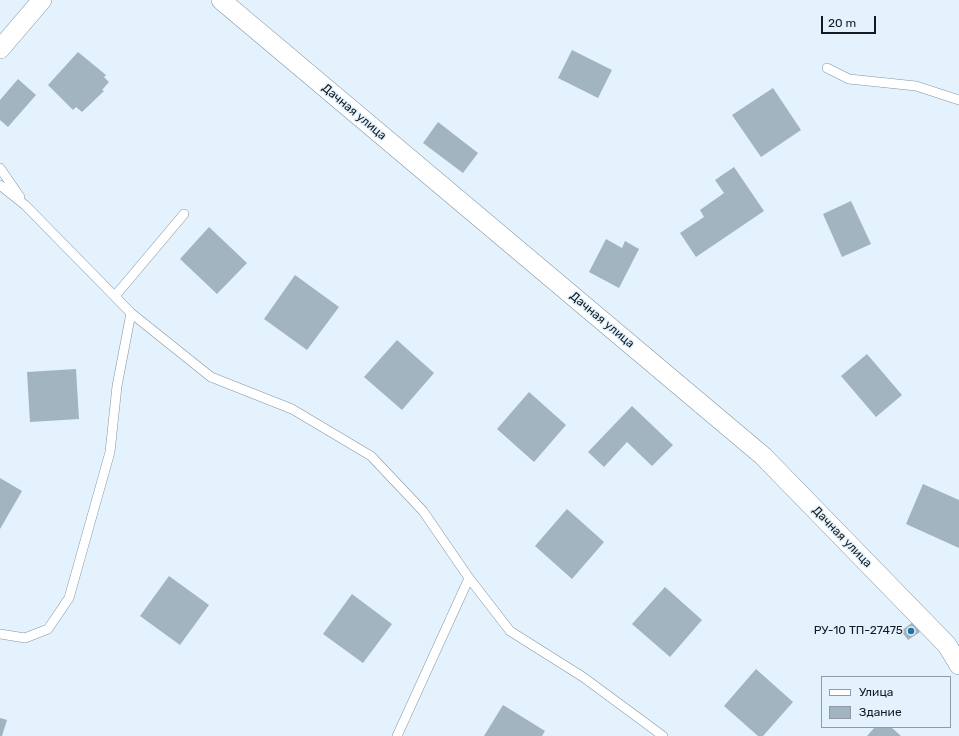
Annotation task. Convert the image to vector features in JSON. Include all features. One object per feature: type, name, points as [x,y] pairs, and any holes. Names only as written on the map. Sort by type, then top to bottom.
[{"type":"street","points":[[0,48],[42,0]]},
{"type":"street","name":"Дачная улица","points":[[221,0],[763,456],[947,645],[959,665]]},
{"type":"lane","points":[[827,68],[849,78],[916,86],[959,100]]},
{"type":"lane","points":[[0,168],[25,205]]},
{"type":"lane","points":[[0,185],[25,205],[131,313],[211,377],[292,409],[371,456],[423,511],[470,578],[510,631],[583,677],[663,736]]},
{"type":"lane","points":[[114,296],[184,214]]},
{"type":"lane","points":[[0,634],[25,638],[48,629],[70,598],[110,452],[117,386],[131,313]]},
{"type":"lane","points":[[397,736],[470,578]]},
{"type":"building","points":[[572,50],[612,70],[598,98],[558,78]]},
{"type":"building","points":[[78,52],[106,75],[104,77],[109,82],[102,90],[104,91],[82,112],[76,107],[73,110],[48,85]]},
{"type":"building","points":[[18,79],[36,95],[8,127],[0,120],[0,100]]},
{"type":"building","points":[[773,88],[801,130],[761,157],[732,115]]},
{"type":"building","points":[[438,122],[478,153],[463,173],[423,143]]},
{"type":"building","points":[[734,167],[764,211],[696,257],[680,233],[704,217],[700,210],[724,193],[715,180]]},
{"type":"building","points":[[851,201],[871,244],[842,257],[823,214]]},
{"type":"building","points":[[209,227],[247,263],[217,294],[180,259]]},
{"type":"building","points":[[606,239],[622,248],[625,241],[639,249],[619,288],[589,272]]},
{"type":"building","points":[[295,275],[339,307],[307,350],[264,319]]},
{"type":"building","points":[[397,340],[434,373],[402,410],[364,377]]},
{"type":"building","points":[[867,354],[902,395],[876,417],[841,376]]},
{"type":"building","points":[[76,369],[79,419],[30,422],[27,372]]},
{"type":"building","points":[[529,392],[566,425],[534,462],[497,429]]},
{"type":"building","points":[[632,406],[673,445],[652,466],[627,442],[604,467],[588,452]]},
{"type":"building","points":[[0,478],[22,491],[0,529]]},
{"type":"building","points":[[923,484],[959,500],[959,548],[906,524]]},
{"type":"building","points":[[567,509],[604,542],[572,579],[535,546]]},
{"type":"building","points":[[169,576],[209,605],[180,645],[140,616]]},
{"type":"building","points":[[665,587],[702,620],[670,657],[632,624]]},
{"type":"building","points":[[352,594],[392,624],[363,663],[323,634]]},
{"type":"building","name":"РУ-10 ТП-27475","points":[[913,622],[920,632],[908,640],[901,631]]},
{"type":"building","points":[[756,669],[793,702],[763,736],[758,736],[724,706]]},
{"type":"building","points":[[503,705],[545,731],[542,736],[484,736]]},
{"type":"building","points":[[0,718],[7,720],[2,736],[0,736]]},
{"type":"building","points":[[874,728],[892,728],[901,736],[867,736]]},
{"type":"place","name":"РУ-10 ТП-27475","points":[[911,631]]}]
